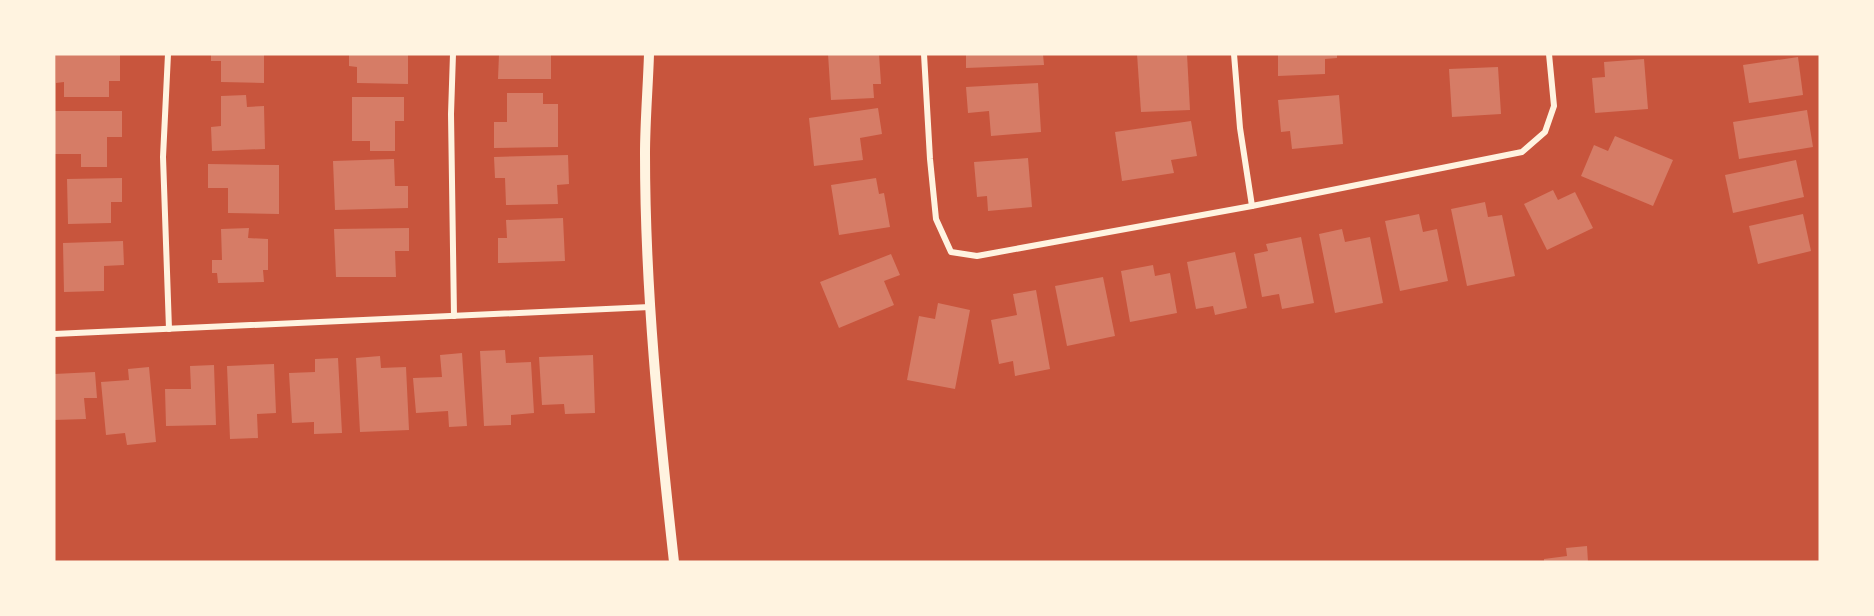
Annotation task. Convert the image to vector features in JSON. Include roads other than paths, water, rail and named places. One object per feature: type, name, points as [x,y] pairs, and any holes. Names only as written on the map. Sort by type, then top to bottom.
[{"type":"street","points":[[168,54],[163,157],[169,329]]},
{"type":"street","points":[[453,54],[451,114],[454,316]]},
{"type":"street","points":[[649,54],[645,154],[650,307],[658,418],[675,562]]},
{"type":"street","points":[[924,54],[936,219],[951,252],[977,256],[1252,206],[1522,152],[1545,132],[1554,106],[1549,54]]},
{"type":"street","points":[[1234,54],[1240,128],[1252,206]]},
{"type":"street","points":[[54,334],[650,307]]}]
